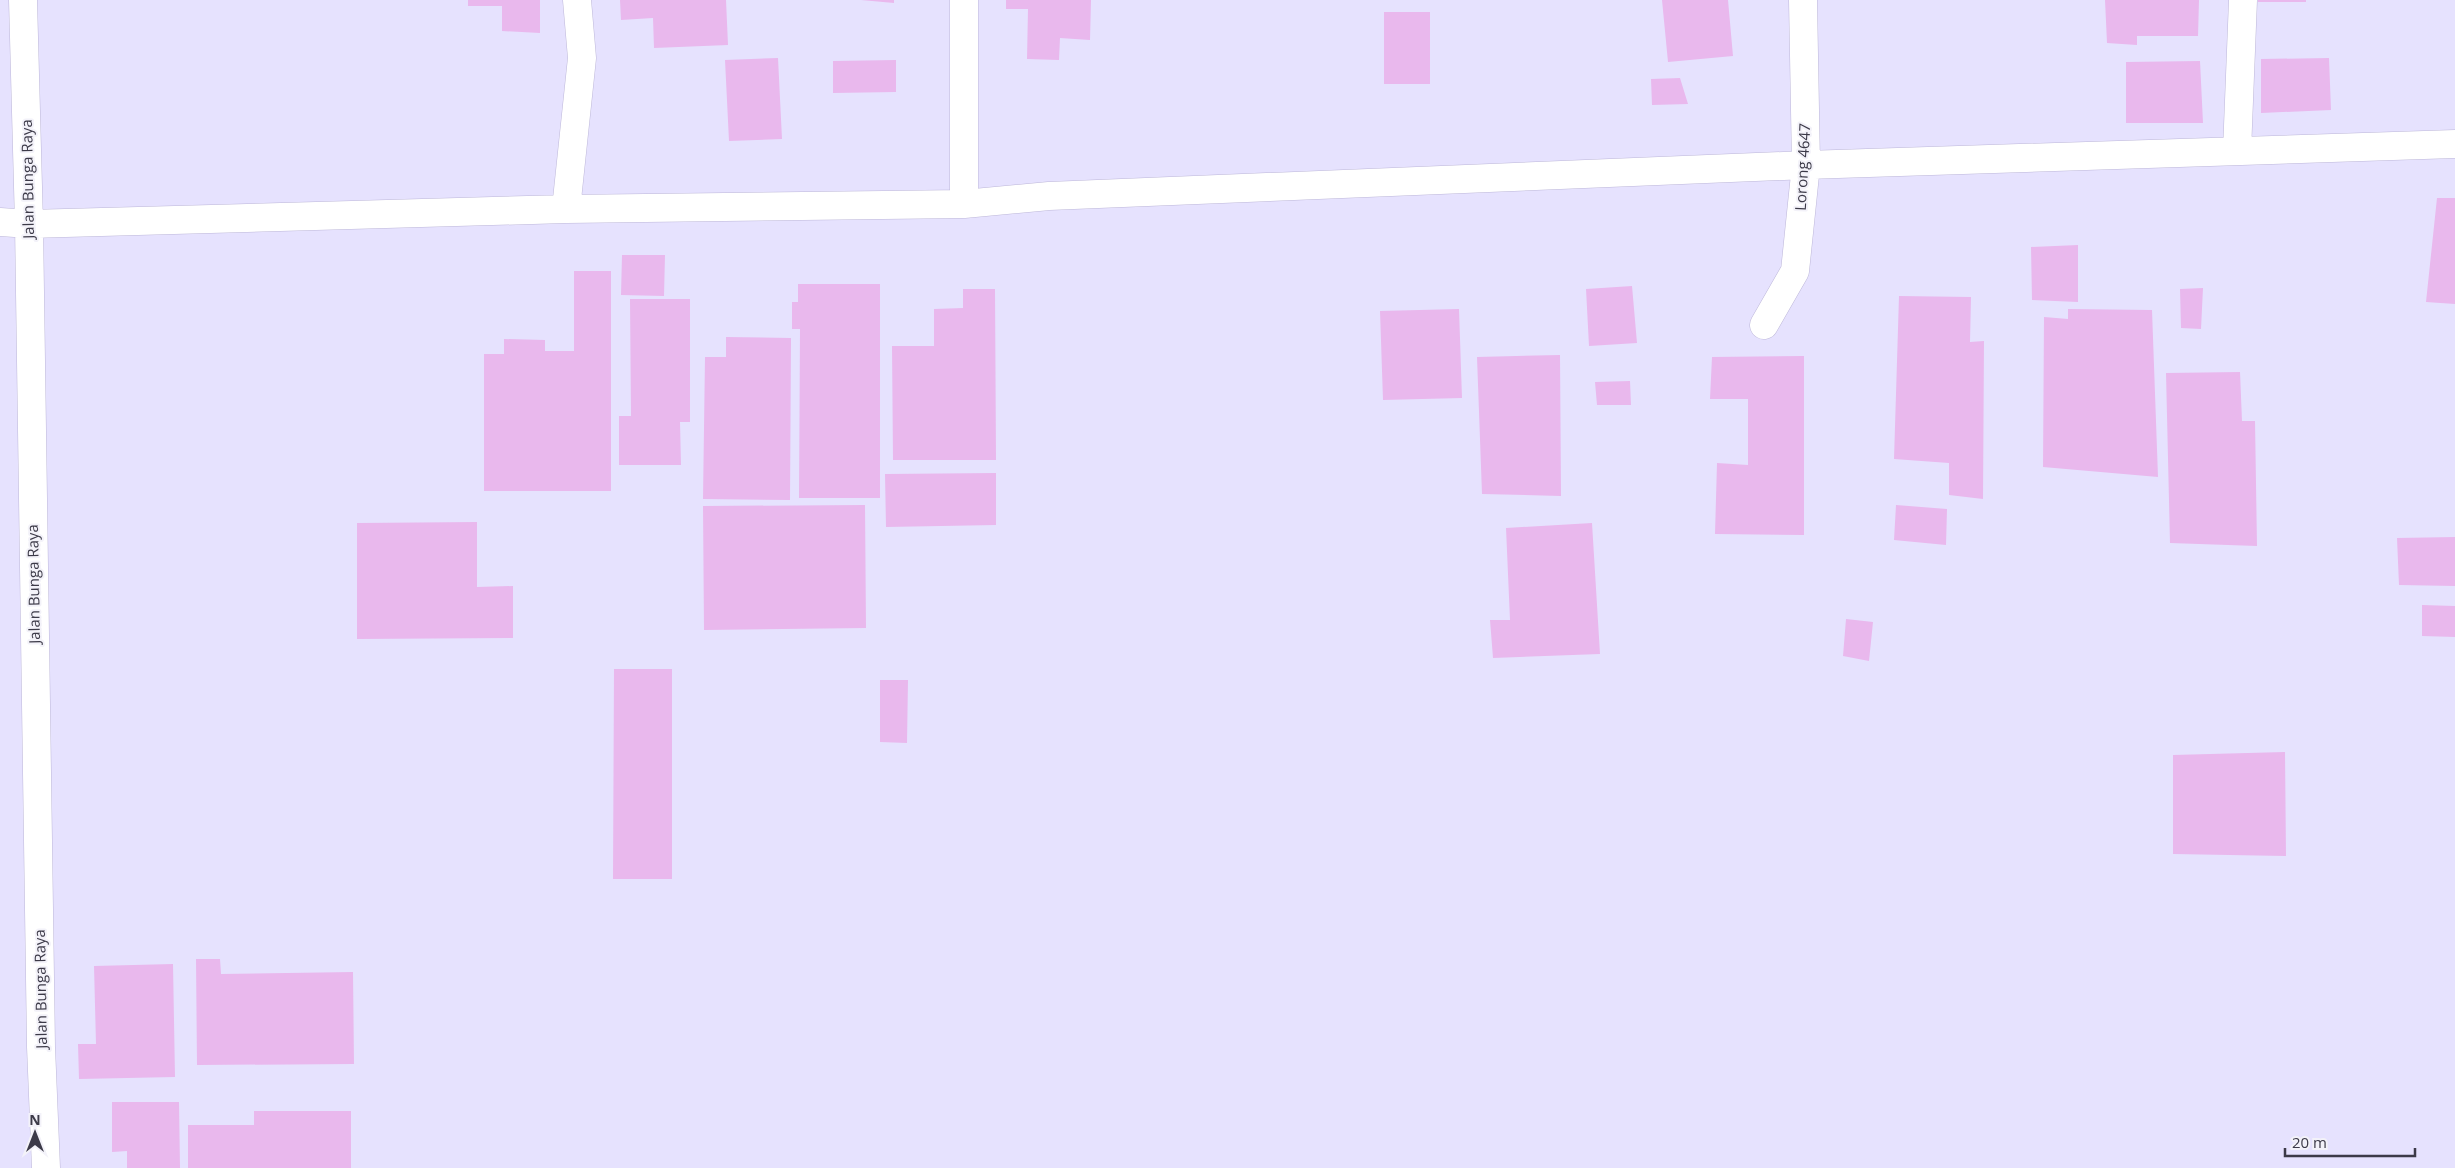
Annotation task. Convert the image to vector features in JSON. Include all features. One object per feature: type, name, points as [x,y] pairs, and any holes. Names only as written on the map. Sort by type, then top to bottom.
[{"type":"street","name":"Jalan Bunga Raya","points":[[23,0],[29,224],[41,1047],[46,1168]]},
{"type":"street","points":[[566,208],[582,58],[577,0]]},
{"type":"street","points":[[964,0],[964,204]]},
{"type":"street","name":"Lorong 4647","points":[[1764,325],[1795,270],[1806,165],[1803,0]]},
{"type":"street","points":[[2237,151],[2242,0]]},
{"type":"street","points":[[0,222],[29,224],[566,208],[964,204],[1058,196],[1806,165],[2455,144]]},
{"type":"building","points":[[468,0],[540,0],[540,33],[502,31],[502,6],[468,6]]},
{"type":"building","points":[[620,0],[726,0],[728,45],[654,48],[653,18],[621,20]]},
{"type":"building","points":[[861,0],[894,0],[894,3]]},
{"type":"building","points":[[1006,0],[1091,0],[1090,40],[1060,38],[1059,60],[1027,59],[1028,9],[1006,9]]},
{"type":"building","points":[[1662,0],[1728,0],[1733,56],[1668,62]]},
{"type":"building","points":[[2105,0],[2199,0],[2198,36],[2137,36],[2137,45],[2107,43]]},
{"type":"building","points":[[2258,0],[2306,0],[2306,2],[2258,2]]},
{"type":"building","points":[[1384,12],[1430,12],[1430,84],[1384,84]]},
{"type":"building","points":[[778,58],[782,139],[729,141],[725,60]]},
{"type":"building","points":[[2329,58],[2331,110],[2261,113],[2261,59]]},
{"type":"building","points":[[896,60],[896,92],[833,93],[833,61]]},
{"type":"building","points":[[2200,61],[2203,123],[2126,123],[2126,62]]},
{"type":"building","points":[[1680,78],[1688,104],[1652,105],[1651,79]]},
{"type":"building","points":[[2437,198],[2455,198],[2455,304],[2426,302]]},
{"type":"building","points":[[2078,245],[2078,302],[2032,300],[2031,247]]},
{"type":"building","points":[[622,255],[665,255],[664,296],[621,295]]},
{"type":"building","points":[[574,271],[611,271],[611,491],[484,491],[484,354],[504,354],[504,339],[545,340],[545,351],[574,351]]},
{"type":"building","points":[[798,284],[880,284],[880,498],[799,498],[800,329],[792,329],[792,302],[798,302]]},
{"type":"building","points":[[1632,286],[1637,343],[1589,346],[1586,289]]},
{"type":"building","points":[[2203,288],[2201,329],[2181,328],[2180,289]]},
{"type":"building","points":[[963,289],[995,289],[996,460],[893,460],[892,346],[934,346],[934,309],[963,308]]},
{"type":"building","points":[[1899,296],[1971,297],[1970,342],[1984,341],[1983,499],[1949,495],[1949,463],[1894,459]]},
{"type":"building","points":[[630,299],[690,299],[690,422],[680,422],[681,465],[619,465],[619,416],[631,416]]},
{"type":"building","points":[[1459,309],[1462,398],[1383,400],[1380,311]]},
{"type":"building","points":[[2068,309],[2152,310],[2158,477],[2043,467],[2044,317],[2068,319]]},
{"type":"building","points":[[726,337],[791,338],[790,500],[703,499],[705,357],[726,357]]},
{"type":"building","points":[[1560,355],[1561,496],[1482,494],[1477,357]]},
{"type":"building","points":[[1804,356],[1804,535],[1715,534],[1717,463],[1748,465],[1748,399],[1710,399],[1712,357]]},
{"type":"building","points":[[2240,372],[2242,421],[2255,421],[2257,546],[2170,543],[2166,373]]},
{"type":"building","points":[[1630,381],[1631,405],[1597,405],[1595,382]]},
{"type":"building","points":[[996,473],[996,525],[886,527],[885,474]]},
{"type":"building","points":[[865,505],[866,628],[704,630],[703,506]]},
{"type":"building","points":[[1896,505],[1947,509],[1946,545],[1894,540]]},
{"type":"building","points":[[477,522],[477,587],[513,586],[513,638],[357,639],[357,523]]},
{"type":"building","points":[[1592,523],[1600,654],[1493,658],[1490,620],[1510,620],[1506,528]]},
{"type":"building","points":[[2455,537],[2455,586],[2399,585],[2397,538]]},
{"type":"building","points":[[2422,605],[2455,606],[2455,637],[2422,636]]},
{"type":"building","points":[[1846,619],[1873,622],[1869,661],[1843,656]]},
{"type":"building","points":[[614,669],[672,669],[672,879],[613,879]]},
{"type":"building","points":[[880,680],[908,680],[907,743],[880,742]]},
{"type":"building","points":[[2285,752],[2286,856],[2173,854],[2173,755]]},
{"type":"building","points":[[196,959],[220,959],[221,974],[353,972],[354,1064],[197,1065]]},
{"type":"building","points":[[173,964],[175,1077],[79,1079],[78,1044],[96,1044],[94,966]]},
{"type":"building","points":[[112,1102],[179,1102],[180,1168],[127,1168],[127,1151],[112,1152]]},
{"type":"building","points":[[254,1111],[351,1111],[351,1168],[188,1168],[188,1125],[254,1125]]}]
